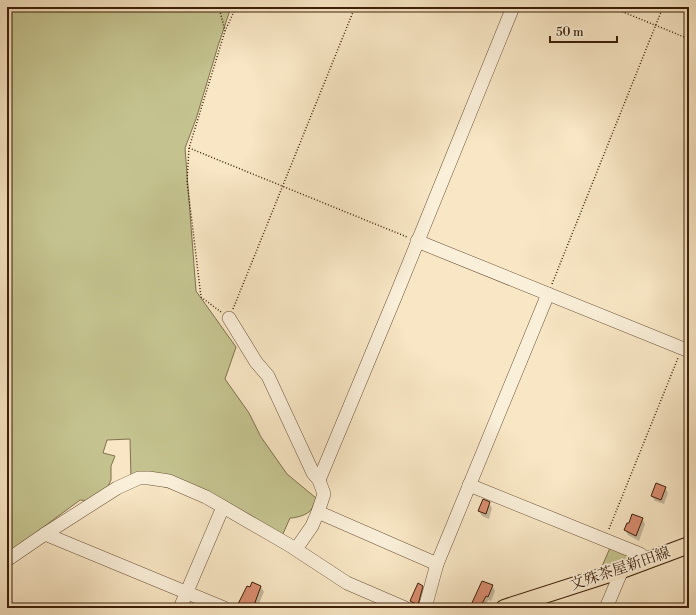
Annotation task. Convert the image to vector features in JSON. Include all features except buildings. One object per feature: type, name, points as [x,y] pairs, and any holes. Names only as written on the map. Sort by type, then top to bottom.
[{"type":"main road","name":"文殊茶屋新田線","points":[[504,608],[622,570],[689,544]]},
{"type":"street","points":[[319,480],[513,7]]},
{"type":"street","points":[[417,241],[686,349]]},
{"type":"street","points":[[425,608],[437,564],[548,294]]},
{"type":"street","points":[[229,318],[256,362],[268,376],[312,473],[319,480],[324,494],[312,526],[296,549]]},
{"type":"street","points":[[7,560],[117,488],[139,478],[149,478],[169,481],[206,497],[296,549],[347,583],[405,608]]},
{"type":"street","points":[[469,485],[640,554],[648,560]]},
{"type":"street","points":[[180,608],[222,507]]},
{"type":"street","points":[[318,512],[437,564]]},
{"type":"street","points":[[45,534],[224,608]]},
{"type":"street","points":[[606,608],[622,570]]},
{"type":"path","points":[[219,7],[225,31]]},
{"type":"path","points":[[236,7],[225,31],[189,148],[187,181],[201,297],[229,318],[355,7]]},
{"type":"path","points":[[611,7],[689,39]]},
{"type":"path","points":[[548,294],[663,7]]},
{"type":"path","points":[[189,148],[417,241]]},
{"type":"path","points":[[605,540],[686,349],[689,331]]},
{"type":"shaded area","points":[[7,7],[231,7],[196,119],[185,148],[196,291],[236,347],[225,379],[249,413],[261,437],[287,474],[316,498],[309,512],[301,516],[290,518],[282,536],[216,499],[131,479],[130,439],[107,440],[103,453],[115,456],[111,466],[111,480],[104,495],[91,501],[80,500],[7,554]]},
{"type":"shaded area","points":[[610,548],[632,557],[629,563],[599,573]]}]
